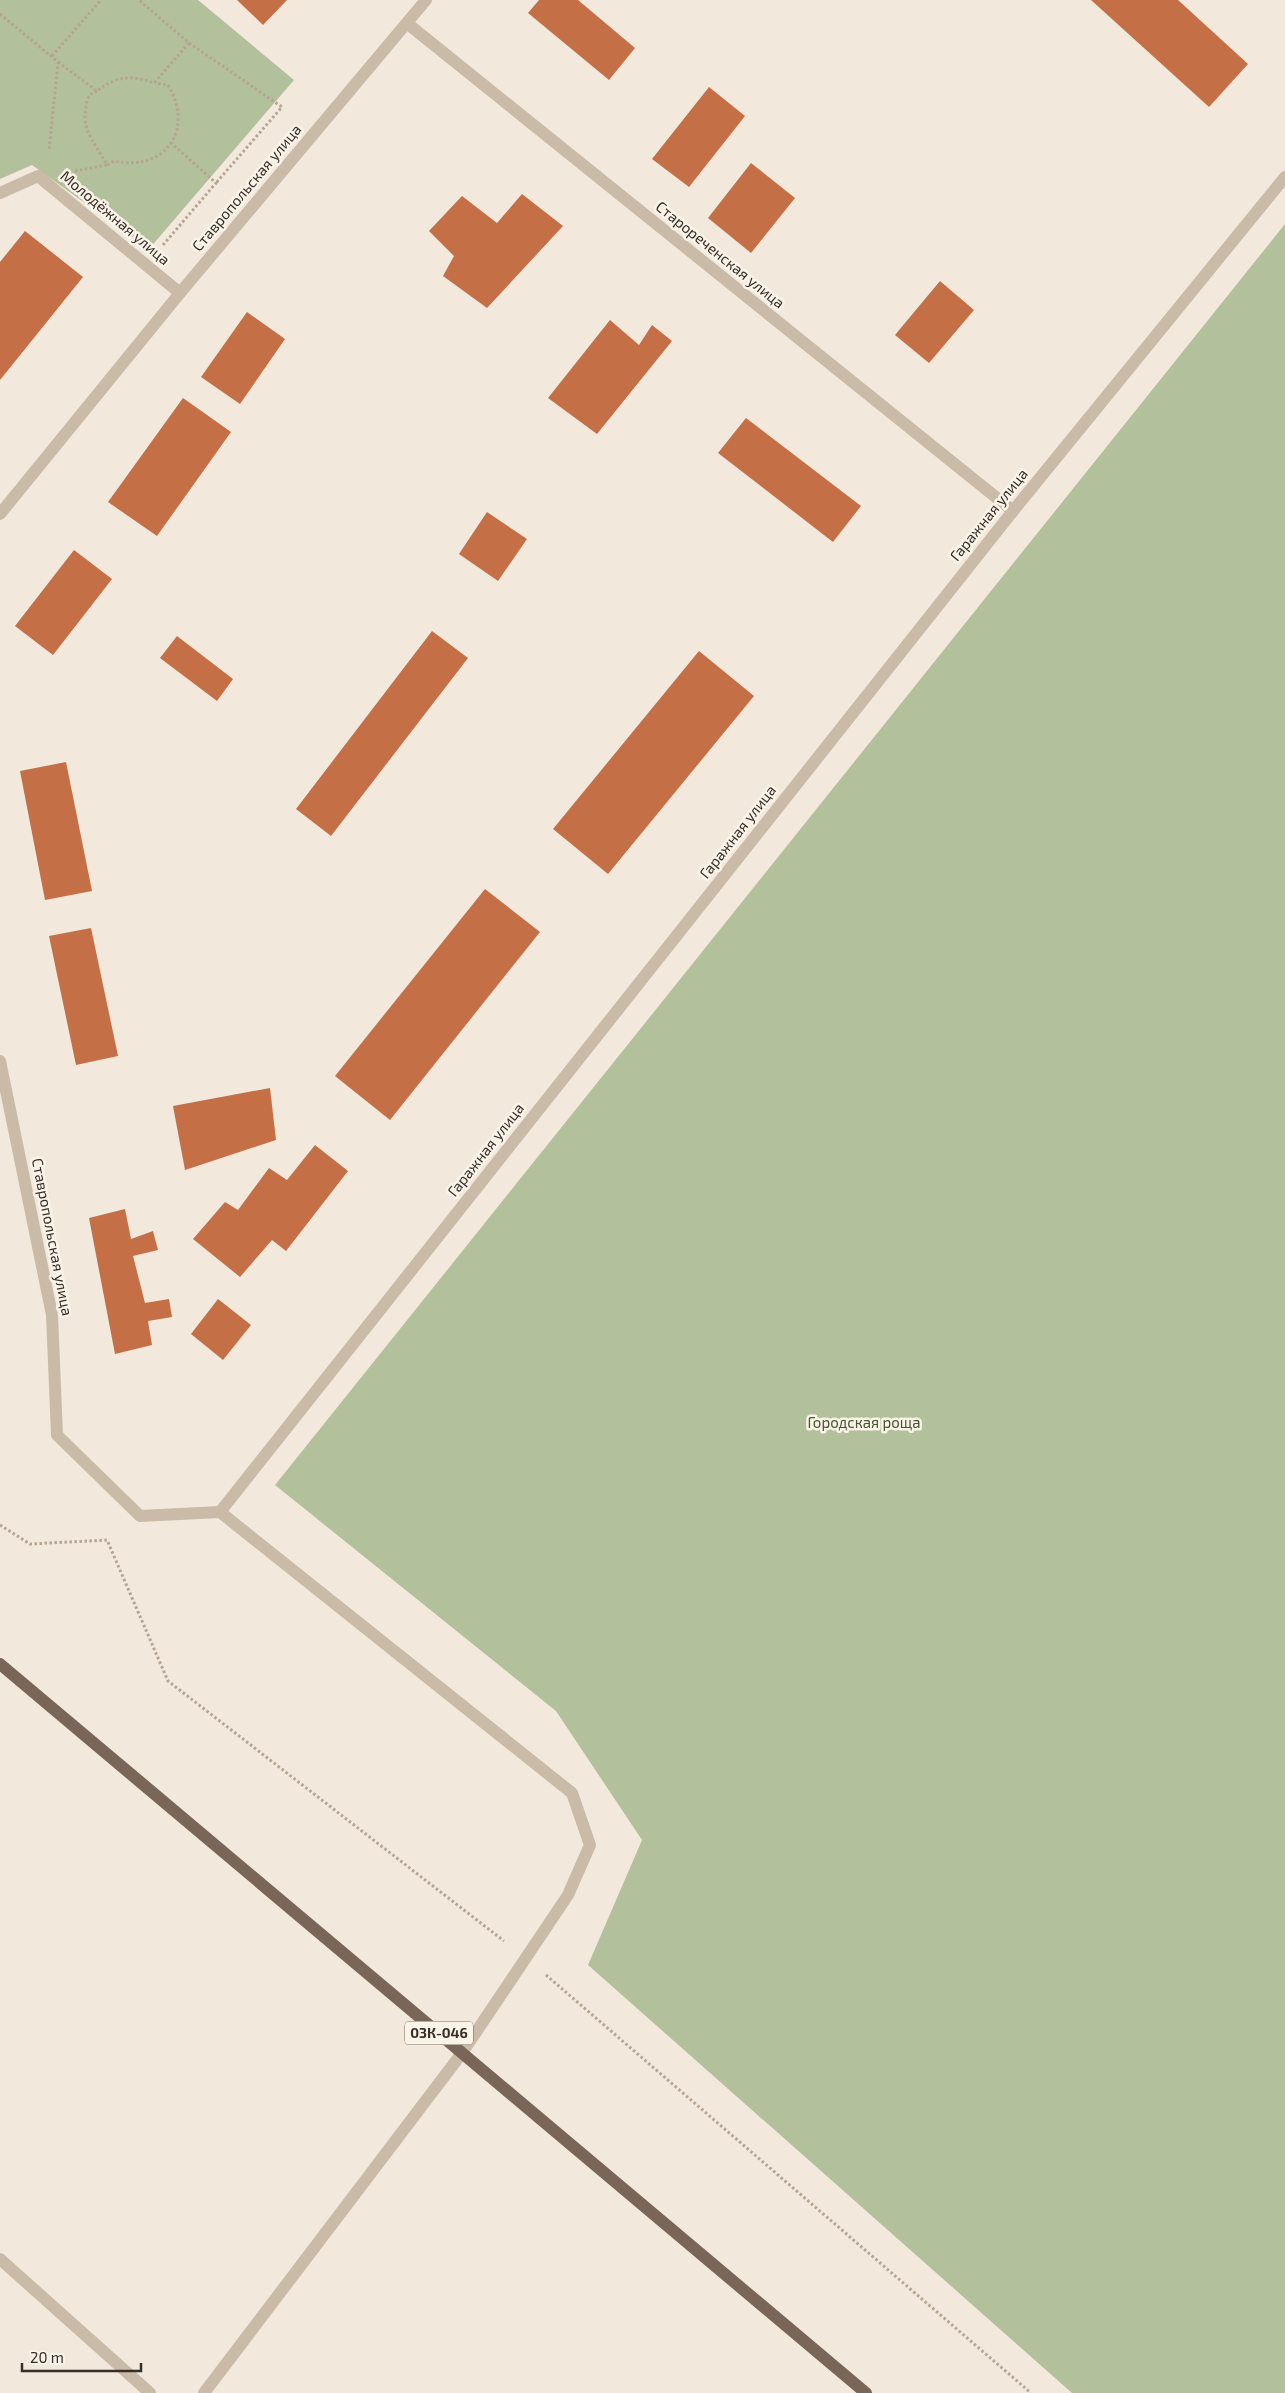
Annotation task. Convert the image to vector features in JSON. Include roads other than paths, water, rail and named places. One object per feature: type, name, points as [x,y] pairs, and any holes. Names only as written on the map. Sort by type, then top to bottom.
[{"type":"main road","name":"03К-046","points":[[0,1664],[866,2393]]},
{"type":"street","name":"Ставропольская улица","points":[[0,514],[180,293],[408,24],[426,0]]},
{"type":"street","name":"Старореченская улица","points":[[408,24],[1013,511]]},
{"type":"street","name":"Молодёжная улица","points":[[0,193],[38,176],[180,293]]},
{"type":"street","name":"Гаражная улица","points":[[220,1512],[1013,511],[1285,177]]},
{"type":"street","name":"Ставропольская улица","points":[[0,1061],[52,1315],[57,1435],[140,1516],[220,1512]]},
{"type":"street","points":[[204,2393],[462,2052],[527,1959],[568,1895],[590,1845],[572,1793],[220,1512]]},
{"type":"street","points":[[0,2259],[150,2393]]},
{"type":"park label","name":"Городская роща","points":[[864,1423]]}]
